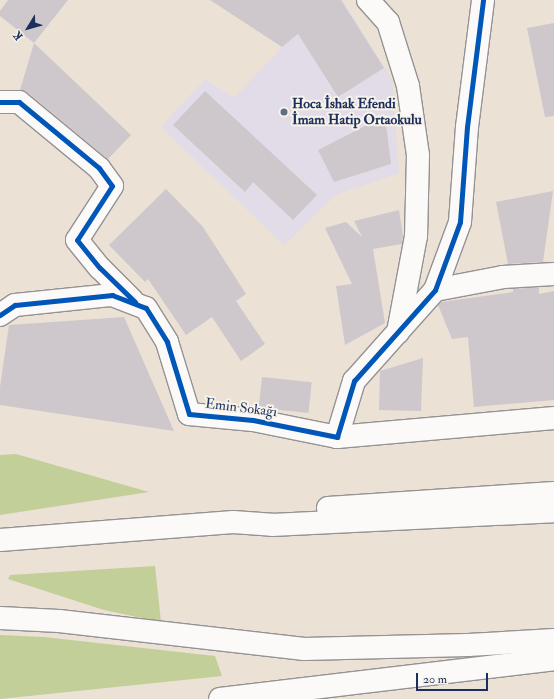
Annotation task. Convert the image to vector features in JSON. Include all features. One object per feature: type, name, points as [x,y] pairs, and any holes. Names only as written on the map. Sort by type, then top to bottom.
[{"type":"main road","points":[[368,0],[388,22],[408,86],[418,155],[416,236],[398,334]]},
{"type":"main road","points":[[482,1],[467,127],[460,222],[435,290],[398,334],[354,381],[336,437],[554,418]]},
{"type":"main road","points":[[0,102],[19,102],[99,168],[112,186],[77,240],[100,268],[138,305]]},
{"type":"main road","points":[[435,290],[503,277],[554,274]]},
{"type":"main road","name":"Emin Sokağı","points":[[0,315],[15,305],[112,295],[146,308],[167,342],[189,414],[253,420],[336,437]]},
{"type":"main road","points":[[233,522],[267,511],[554,493]]},
{"type":"main road","points":[[0,540],[233,522],[272,525],[554,511]]},
{"type":"main road","points":[[0,618],[59,622],[304,649],[468,646],[554,640]]},
{"type":"main road","points":[[220,699],[554,659]]},
{"type":"shaded area","name":"Hoca İshak Efendi İmam Hatip Ortaokulu","points":[[342,0],[392,79],[399,173],[337,194],[284,245],[161,127],[205,79],[234,98],[282,47]]},
{"type":"green space","points":[[16,454],[149,492],[0,515],[0,455]]},
{"type":"green space","points":[[155,566],[161,622],[104,610],[8,579],[10,575]]},
{"type":"green space","points":[[0,635],[44,637],[215,656],[222,676],[0,699]]},
{"type":"building","points":[[8,0],[68,0],[34,43],[0,16],[0,11]]},
{"type":"building","points":[[210,0],[341,0],[384,68],[338,97],[298,34],[282,47]]},
{"type":"building","points":[[554,23],[554,116],[545,117],[527,28]]},
{"type":"building","points":[[34,43],[131,135],[108,159],[27,92],[20,90]]},
{"type":"building","points":[[205,91],[317,195],[293,220],[253,182],[245,192],[173,125]]},
{"type":"building","points":[[385,116],[391,164],[334,182],[318,150]]},
{"type":"building","points":[[166,189],[203,227],[246,294],[236,301],[265,344],[241,361],[212,317],[186,335],[148,279],[145,282],[109,245]]},
{"type":"building","points":[[553,191],[543,262],[508,264],[496,202]]},
{"type":"building","points":[[399,210],[403,236],[402,244],[373,249],[385,323],[345,345],[336,286],[352,284],[325,228],[346,222],[362,237],[354,221]]},
{"type":"building","points":[[539,287],[539,294],[554,291],[554,400],[474,407],[468,337],[452,339],[438,305],[441,302],[513,292],[513,289]]},
{"type":"building","points":[[124,317],[174,431],[0,405],[0,387],[9,325]]},
{"type":"building","points":[[423,358],[421,411],[379,410],[380,371]]},
{"type":"building","points":[[262,377],[312,382],[308,413],[259,408]]},
{"type":"cycle path","points":[[0,315],[15,305],[112,295],[146,308],[167,342],[189,414],[253,420],[337,437],[354,381],[435,290],[460,222],[467,127],[483,0]]},
{"type":"cycle path","points":[[0,102],[19,102],[99,168],[112,186],[77,240],[100,268],[135,302]]},
{"type":"place","name":"Hoca İshak Efendi İmam Hatip Ortaokulu","points":[[284,112]]}]
